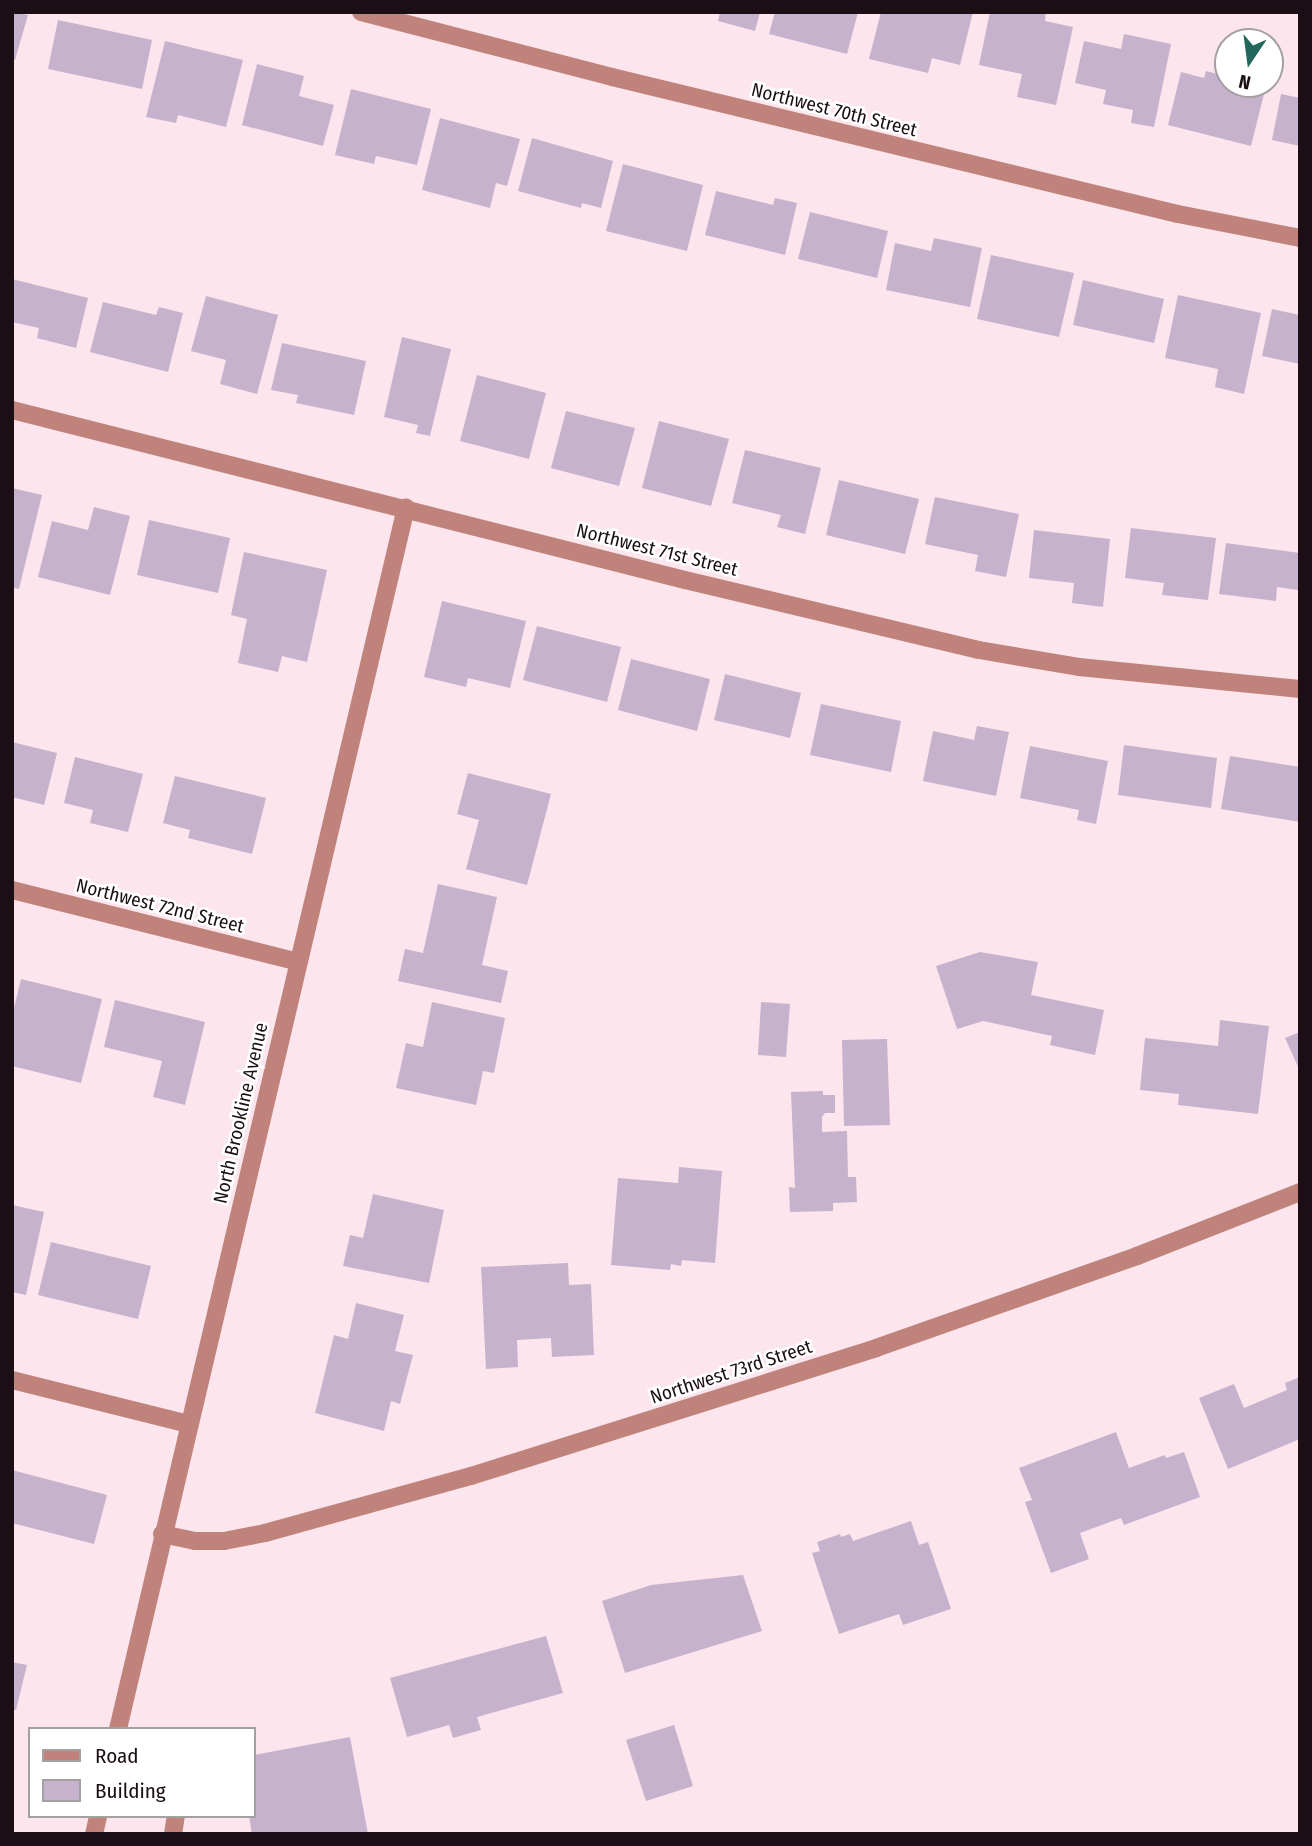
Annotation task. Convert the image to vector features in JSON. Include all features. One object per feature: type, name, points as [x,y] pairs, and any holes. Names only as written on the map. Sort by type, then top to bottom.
[{"type":"street","name":"Northwest 70th Street","points":[[361,12],[612,77],[1178,215],[1300,238]]},
{"type":"street","name":"Northwest 71st Street","points":[[12,410],[979,650],[1079,667],[1300,689]]},
{"type":"street","name":"North Brookline Avenue","points":[[118,1727],[406,508]]},
{"type":"street","name":"Northwest 72nd Street","points":[[12,890],[298,962]]},
{"type":"street","name":"Northwest 73rd Street","points":[[162,1534],[195,1541],[238,1538],[471,1476],[877,1348],[1137,1256],[1300,1192]]},
{"type":"street","points":[[12,1380],[189,1424]]},
{"type":"building","points":[[12,12],[28,15],[15,60],[12,60]]},
{"type":"building","points":[[720,12],[760,12],[755,31],[718,21]]},
{"type":"building","points":[[775,12],[858,12],[847,54],[769,34]]},
{"type":"building","points":[[881,12],[973,12],[960,65],[932,58],[928,73],[869,59]]},
{"type":"building","points":[[990,12],[1046,12],[1045,21],[1073,27],[1056,105],[1017,97],[1022,74],[979,65]]},
{"type":"building","points":[[58,20],[152,40],[142,89],[48,69]]},
{"type":"building","points":[[1124,34],[1171,44],[1154,127],[1131,123],[1133,110],[1103,104],[1106,90],[1075,83],[1084,41],[1121,49]]},
{"type":"building","points":[[165,41],[243,60],[226,127],[178,115],[176,123],[146,117]]},
{"type":"building","points":[[257,64],[304,76],[299,96],[334,105],[323,146],[242,125]]},
{"type":"building","points":[[1206,71],[1214,73],[1214,98],[1263,98],[1251,146],[1168,125],[1181,72],[1204,78]]},
{"type":"building","points":[[351,89],[431,109],[417,165],[376,156],[374,164],[335,155]]},
{"type":"building","points":[[1284,95],[1300,98],[1300,146],[1272,140],[1280,98],[1284,98]]},
{"type":"building","points":[[440,118],[520,139],[507,186],[496,183],[490,208],[422,190]]},
{"type":"building","points":[[532,138],[613,161],[601,208],[582,203],[581,208],[518,191]]},
{"type":"building","points":[[623,164],[703,185],[687,251],[606,231]]},
{"type":"building","points":[[716,191],[773,205],[775,198],[797,203],[785,255],[705,235]]},
{"type":"building","points":[[810,212],[888,231],[877,278],[798,259]]},
{"type":"building","points":[[934,238],[982,248],[970,307],[886,290],[895,243],[931,251]]},
{"type":"building","points":[[991,255],[1074,273],[1059,337],[977,319]]},
{"type":"building","points":[[12,279],[88,298],[76,348],[37,338],[39,328],[12,322]]},
{"type":"building","points":[[1083,280],[1164,299],[1154,343],[1073,325]]},
{"type":"building","points":[[1178,295],[1261,313],[1244,394],[1215,387],[1218,369],[1165,358]]},
{"type":"building","points":[[206,296],[278,315],[257,394],[220,384],[226,360],[191,351]]},
{"type":"building","points":[[103,302],[156,315],[159,307],[183,313],[168,372],[90,352]]},
{"type":"building","points":[[1272,309],[1300,315],[1300,364],[1262,356]]},
{"type":"building","points":[[402,337],[451,349],[430,436],[416,433],[418,425],[384,417]]},
{"type":"building","points":[[282,343],[366,361],[354,415],[296,403],[298,395],[271,390]]},
{"type":"building","points":[[477,375],[546,393],[529,459],[460,441]]},
{"type":"building","points":[[566,411],[635,428],[619,486],[551,468]]},
{"type":"building","points":[[659,421],[729,439],[711,506],[642,488]]},
{"type":"building","points":[[745,450],[821,468],[805,534],[777,527],[781,515],[732,503]]},
{"type":"building","points":[[839,480],[919,499],[905,554],[826,535]]},
{"type":"building","points":[[12,488],[42,495],[19,589],[12,587]]},
{"type":"building","points":[[935,497],[1019,514],[1006,577],[975,571],[978,555],[925,544]]},
{"type":"building","points":[[94,507],[130,516],[110,595],[38,577],[52,521],[88,530]]},
{"type":"building","points":[[149,520],[230,538],[218,593],[137,575]]},
{"type":"building","points":[[1131,528],[1216,538],[1208,600],[1162,595],[1164,583],[1125,578]]},
{"type":"building","points":[[1034,530],[1110,539],[1103,607],[1072,603],[1074,583],[1029,578]]},
{"type":"building","points":[[1226,543],[1300,553],[1298,590],[1277,587],[1276,601],[1219,594]]},
{"type":"building","points":[[244,552],[327,570],[307,662],[282,656],[278,672],[238,663],[247,619],[231,615]]},
{"type":"building","points":[[442,601],[526,621],[510,688],[468,678],[466,687],[424,677]]},
{"type":"building","points":[[537,626],[621,647],[607,702],[523,680]]},
{"type":"building","points":[[631,659],[710,679],[697,731],[618,710]]},
{"type":"building","points":[[725,674],[801,693],[790,738],[714,720]]},
{"type":"building","points":[[821,704],[901,721],[891,772],[810,755]]},
{"type":"building","points":[[977,726],[1009,732],[996,796],[923,781],[933,731],[974,740]]},
{"type":"building","points":[[12,742],[57,753],[44,805],[12,797]]},
{"type":"building","points":[[1124,745],[1217,758],[1211,808],[1118,795]]},
{"type":"building","points":[[1030,746],[1108,761],[1096,824],[1077,820],[1079,810],[1020,798]]},
{"type":"building","points":[[1230,756],[1300,767],[1300,822],[1221,809]]},
{"type":"building","points":[[75,757],[143,774],[128,832],[90,823],[93,810],[64,803]]},
{"type":"building","points":[[468,773],[551,794],[527,885],[466,869],[479,820],[457,814]]},
{"type":"building","points":[[175,776],[266,798],[252,854],[188,838],[190,830],[163,823]]},
{"type":"building","points":[[438,884],[497,897],[482,965],[508,971],[501,1003],[398,981],[405,949],[423,953]]},
{"type":"building","points":[[980,952],[1038,962],[1031,995],[1104,1010],[1095,1055],[1050,1045],[1052,1036],[983,1021],[957,1029],[936,966]]},
{"type":"building","points":[[21,979],[102,999],[81,1083],[12,1066],[12,1016]]},
{"type":"building","points":[[115,1000],[205,1022],[185,1105],[153,1097],[162,1061],[104,1047]]},
{"type":"building","points":[[432,1002],[505,1018],[494,1073],[483,1071],[476,1105],[396,1088],[406,1043],[423,1047]]},
{"type":"building","points":[[761,1002],[790,1004],[786,1057],[758,1055]]},
{"type":"building","points":[[1220,1020],[1269,1026],[1258,1114],[1178,1105],[1179,1094],[1140,1090],[1145,1038],[1218,1046]]},
{"type":"building","points":[[1300,1032],[1300,1071],[1285,1038]]},
{"type":"building","points":[[887,1039],[890,1125],[844,1126],[842,1040]]},
{"type":"building","points":[[823,1091],[823,1095],[835,1095],[835,1113],[825,1113],[822,1117],[822,1132],[847,1131],[848,1177],[856,1177],[857,1202],[833,1203],[833,1211],[790,1212],[789,1187],[795,1188],[791,1092]]},
{"type":"building","points":[[679,1167],[722,1171],[715,1263],[682,1260],[681,1266],[671,1264],[670,1270],[611,1265],[618,1178],[678,1183]]},
{"type":"building","points":[[373,1194],[444,1210],[429,1283],[343,1266],[350,1235],[363,1238]]},
{"type":"building","points":[[12,1205],[44,1212],[26,1295],[12,1292]]},
{"type":"building","points":[[51,1242],[151,1266],[138,1319],[38,1295]]},
{"type":"building","points":[[568,1263],[569,1285],[591,1284],[594,1355],[552,1357],[551,1338],[517,1340],[518,1367],[486,1369],[481,1267]]},
{"type":"building","points":[[356,1303],[404,1315],[395,1351],[413,1355],[400,1404],[391,1401],[384,1431],[315,1413],[334,1335],[348,1339]]},
{"type":"building","points":[[1300,1377],[1300,1439],[1228,1469],[1199,1398],[1234,1384],[1244,1408],[1287,1390],[1285,1383]]},
{"type":"building","points":[[1116,1432],[1129,1468],[1165,1455],[1166,1458],[1184,1452],[1200,1497],[1124,1525],[1121,1518],[1080,1533],[1089,1559],[1051,1573],[1025,1502],[1032,1500],[1019,1468]]},
{"type":"building","points":[[12,1470],[107,1495],[94,1544],[12,1523]]},
{"type":"building","points":[[911,1521],[919,1545],[928,1542],[951,1609],[903,1625],[899,1614],[839,1634],[812,1553],[820,1551],[817,1542],[840,1534],[841,1537],[850,1534],[853,1541]]},
{"type":"building","points":[[743,1575],[762,1631],[625,1673],[602,1601],[651,1585]]},
{"type":"building","points":[[546,1636],[563,1693],[477,1717],[481,1730],[453,1738],[449,1725],[407,1737],[390,1678]]},
{"type":"building","points":[[12,1662],[27,1665],[16,1710],[12,1709]]},
{"type":"building","points":[[674,1725],[693,1786],[646,1801],[626,1740]]},
{"type":"building","points":[[350,1737],[368,1834],[252,1834],[249,1818],[256,1818],[256,1755]]}]
